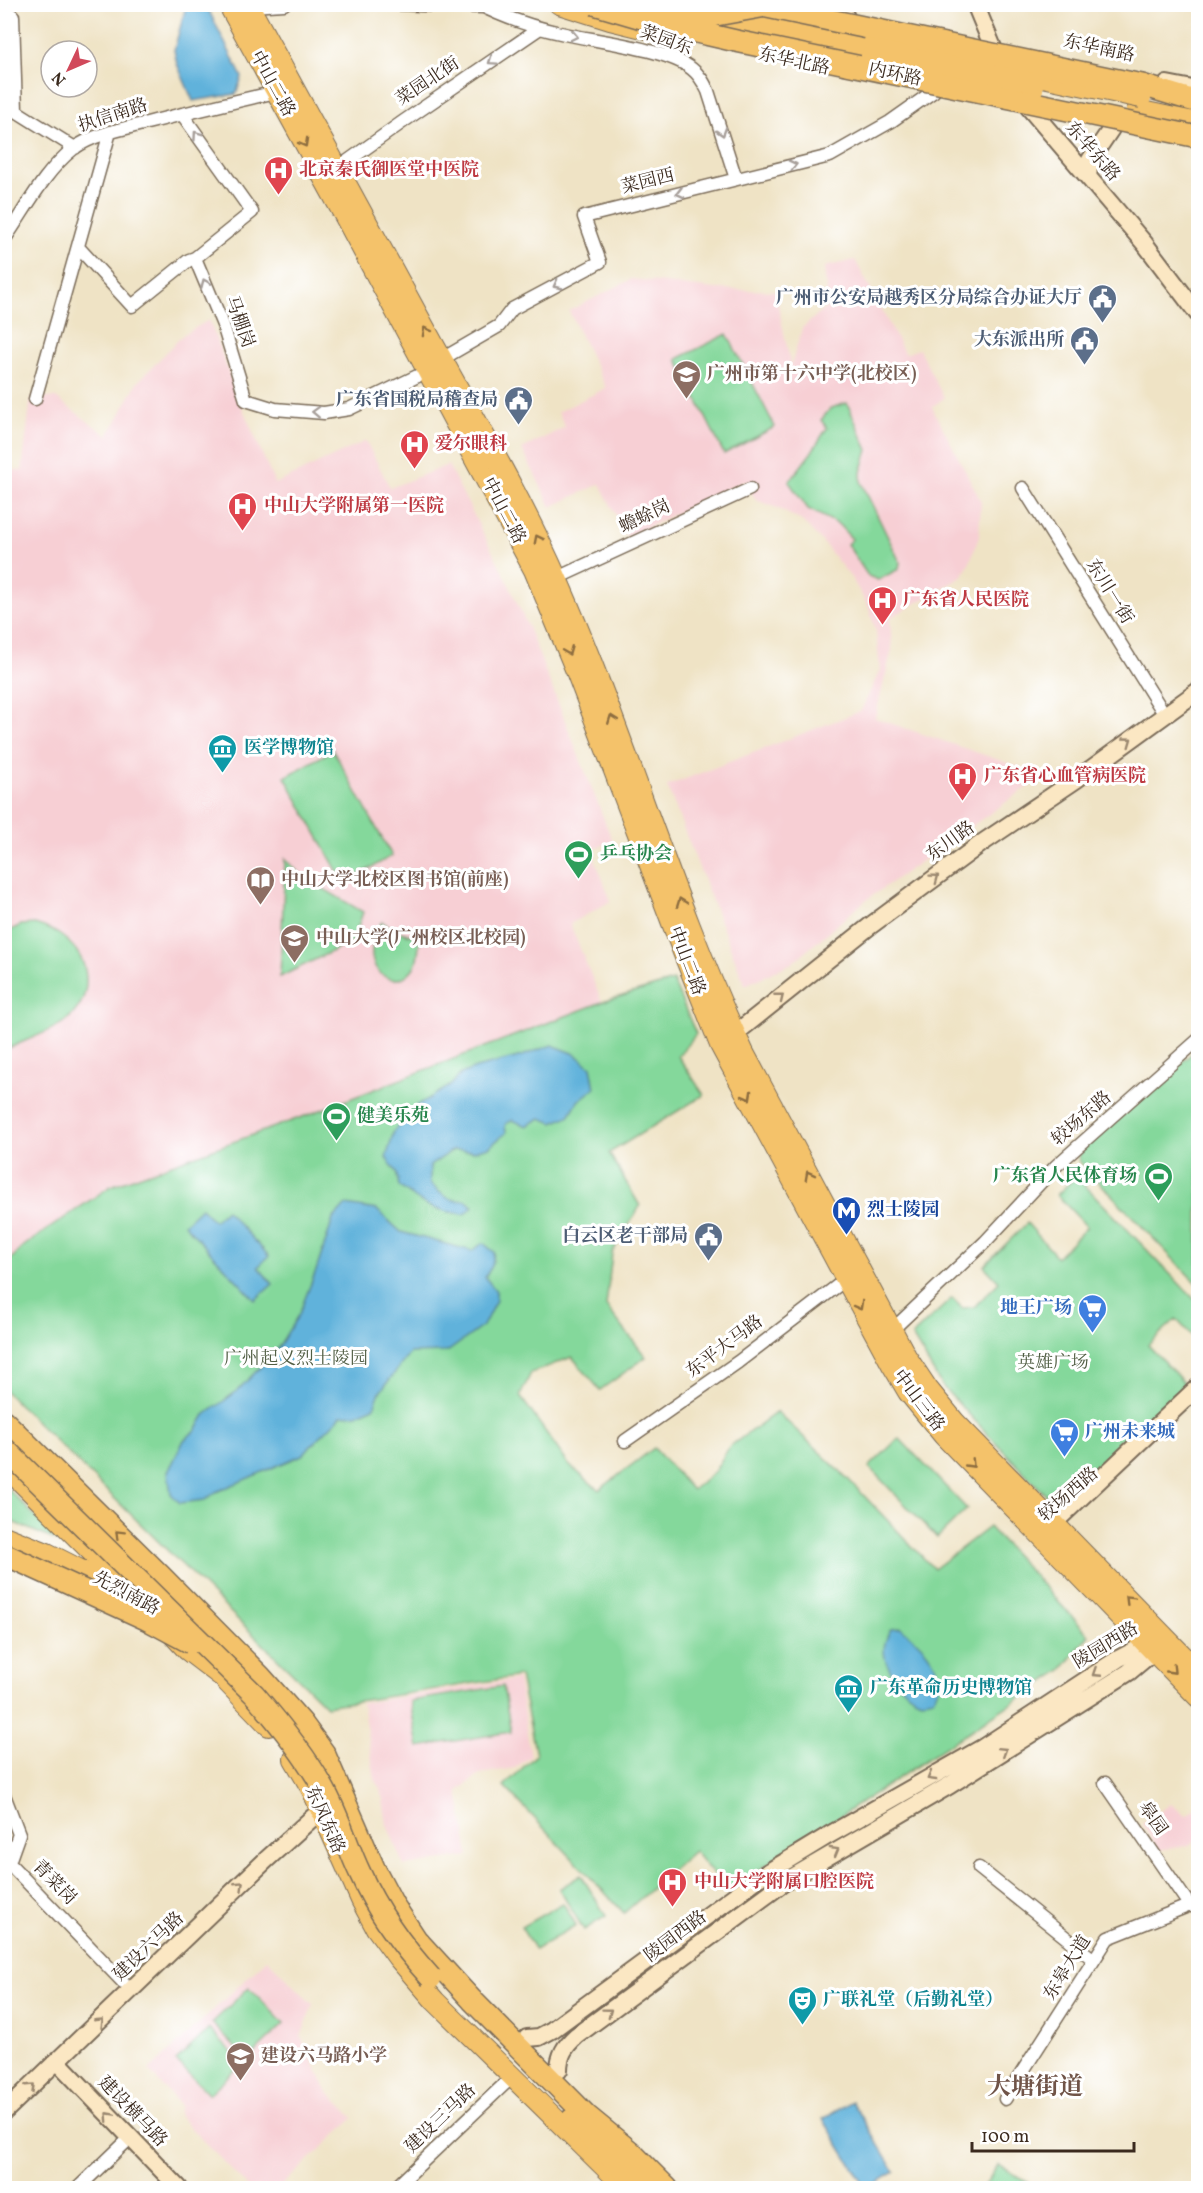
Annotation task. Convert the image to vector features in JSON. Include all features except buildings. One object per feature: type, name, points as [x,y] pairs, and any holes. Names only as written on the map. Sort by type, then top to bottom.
[{"type":"highway","points":[[596,5],[637,13],[695,17],[777,7],[1198,97]]},
{"type":"highway","name":"内环路","points":[[596,5],[662,24],[1113,125],[1198,137]]},
{"type":"highway","points":[[1142,85],[1198,103]]},
{"type":"highway","points":[[1113,125],[1198,130]]},
{"type":"highway","name":"东风东路","points":[[4,1421],[160,1575],[311,1734],[331,1767],[374,1868],[393,1904],[416,1939],[472,2000],[587,2116],[631,2152],[667,2188]]},
{"type":"highway","points":[[4,1449],[254,1694],[308,1763],[325,1791],[359,1871],[380,1913],[404,1948],[431,1978],[642,2188]]},
{"type":"highway","points":[[4,1554],[146,1618],[218,1660]]},
{"type":"highway","name":"东风东路","points":[[160,1575],[287,1692],[320,1727],[341,1764],[361,1818],[377,1852],[407,1903],[443,1951],[596,2107],[631,2152]]},
{"type":"main road","name":"中山二路","points":[[228,4],[276,92],[435,365],[505,476],[557,578],[566,623]]},
{"type":"main road","name":"东华北路","points":[[559,4],[650,31]]},
{"type":"main road","points":[[639,4],[729,27],[872,48],[1198,111]]},
{"type":"main road","points":[[694,4],[777,7],[872,48],[1198,123]]},
{"type":"main road","name":"中山二路","points":[[248,5],[338,168],[530,562],[566,623],[696,940],[728,1039]]},
{"type":"main road","points":[[650,31],[729,27]]},
{"type":"main road","name":"中山三路","points":[[728,1039],[845,1280],[892,1365],[919,1406],[943,1435],[1054,1532]]},
{"type":"main road","name":"中山三路","points":[[728,1039],[915,1370],[937,1401],[1155,1643],[1198,1697]]},
{"type":"main road","name":"东风东路","points":[[4,1465],[187,1650],[221,1676],[268,1725],[300,1768],[353,1884],[386,1943],[429,1994],[626,2188]]},
{"type":"main road","name":"先烈南路","points":[[4,1536],[36,1549],[141,1601],[214,1641],[243,1660]]},
{"type":"main road","points":[[27,1575],[35,1573],[41,1560],[36,1549]]},
{"type":"main road","name":"先烈南路","points":[[4,1566],[128,1620],[187,1650]]},
{"type":"main road","name":"中山三路","points":[[1155,1643],[1198,1671]]},
{"type":"street","points":[[248,5],[284,4]]},
{"type":"street","name":"菜园东","points":[[391,4],[481,6],[540,28],[655,52],[692,69],[701,78],[708,91],[736,179]]},
{"type":"street","name":"东华东路","points":[[975,4],[999,63],[1017,93],[1145,244],[1198,314]]},
{"type":"street","points":[[729,27],[777,7],[842,11],[992,46]]},
{"type":"street","points":[[4,9],[13,16],[10,111],[75,148]]},
{"type":"street","name":"菜园北街","points":[[338,168],[540,28]]},
{"type":"street","name":"东华北路","points":[[650,31],[1031,111]]},
{"type":"street","points":[[957,39],[999,63],[1198,103]]},
{"type":"street","points":[[942,92],[958,76],[957,39]]},
{"type":"street","name":"东华南路","points":[[992,46],[1198,90]]},
{"type":"street","name":"执信南路","points":[[6,235],[36,190],[75,148],[110,132],[276,92]]},
{"type":"street","name":"菜园西","points":[[435,365],[499,326],[512,309],[600,262],[584,217],[830,156],[942,92]]},
{"type":"street","points":[[981,100],[1017,93],[1198,130]]},
{"type":"street","points":[[1031,111],[1113,125],[1198,147]]},
{"type":"street","points":[[78,248],[132,306],[252,212],[182,114]]},
{"type":"street","points":[[1088,177],[1090,160],[1113,125]]},
{"type":"street","points":[[35,399],[110,132]]},
{"type":"street","name":"马棚岗","points":[[195,258],[223,324],[246,400],[275,409],[324,413],[349,409],[435,365]]},
{"type":"street","name":"东川一街","points":[[1023,488],[1165,715]]},
{"type":"street","name":"蟾蜍岗","points":[[557,578],[750,489]]},
{"type":"street","name":"东川路","points":[[728,1039],[870,926],[972,850],[1198,691]]},
{"type":"street","name":"较场东路","points":[[892,1330],[985,1242],[1056,1166],[1198,1041]]},
{"type":"street","name":"东平大马路","points":[[625,1441],[738,1362],[845,1280]]},
{"type":"street","name":"较场西路","points":[[1054,1532],[1198,1387]]},
{"type":"street","name":"较场西路","points":[[1054,1532],[1198,1401]]},
{"type":"street","name":"陵园西路","points":[[527,2038],[539,2037],[560,2024],[760,1877],[982,1748],[1155,1643]]},
{"type":"street","name":"陵园西路","points":[[559,2070],[559,2059],[573,2039],[779,1886],[950,1785],[1129,1672],[1155,1643]]},
{"type":"street","points":[[321,1810],[327,1800],[332,1781],[331,1767]]},
{"type":"street","name":"皋园","points":[[1105,1783],[1194,1904]]},
{"type":"street","name":"青菜岗","points":[[4,1795],[19,1834],[7,1860],[123,1982]]},
{"type":"street","name":"建设六马路","points":[[4,2112],[321,1810]]},
{"type":"street","points":[[979,1869],[1094,1960]]},
{"type":"street","points":[[760,1877],[779,1886]]},
{"type":"street","name":"东皋大道","points":[[1005,2099],[1108,1938],[1194,1904]]},
{"type":"street","points":[[560,2024],[561,2033],[573,2039]]},
{"type":"street","name":"建设横马路","points":[[58,2062],[179,2188]]},
{"type":"street","name":"建设三马路","points":[[395,2188],[512,2077]]},
{"type":"street","points":[[78,2188],[130,2138]]},
{"type":"shaded area","name":"广东省人民医院","points":[[855,260],[905,354],[919,349],[944,398],[932,407],[981,501],[979,536],[962,577],[890,618],[892,649],[875,718],[1020,767],[1032,784],[866,900],[792,963],[745,985],[667,786],[861,711],[880,670],[876,631],[868,606],[852,579],[820,539],[802,521],[756,500],[745,481],[627,537],[600,484],[551,507],[522,449],[565,427],[558,412],[606,388],[569,311],[632,279],[715,289],[775,291],[791,366],[802,328],[828,306],[824,267]]},
{"type":"shaded area","name":"中山大学(广州校区北校园)","points":[[209,320],[240,402],[275,484],[366,441],[390,488],[448,465],[505,576],[528,627],[613,842],[591,849],[611,901],[570,924],[602,1002],[305,1116],[111,1186],[25,1245],[5,1265],[4,634],[10,628],[4,627],[5,469],[22,471],[31,397],[56,398],[108,436],[137,383],[183,335]]},
{"type":"shaded area","points":[[518,1679],[531,1756],[515,1768],[480,1774],[458,1791],[469,1856],[404,1866],[387,1825],[381,1788],[375,1780],[362,1703]]},
{"type":"shaded area","points":[[1171,1804],[1186,1816],[1198,1806],[1198,1839],[1189,1845],[1159,1850],[1142,1824]]},
{"type":"shaded area","name":"建设六马路小学","points":[[267,1959],[313,2004],[301,2037],[327,2091],[354,2118],[279,2188],[249,2188],[178,2115],[180,2105],[149,2071]]},
{"type":"green space","points":[[727,334],[775,427],[724,454],[677,359]]},
{"type":"green space","points":[[847,403],[868,450],[861,472],[861,482],[900,562],[899,569],[878,580],[868,576],[847,544],[852,539],[838,524],[808,509],[789,482],[827,428],[821,420],[831,408]]},
{"type":"green space","points":[[333,750],[392,856],[344,883],[285,777]]},
{"type":"green space","points":[[285,859],[302,876],[363,912],[353,941],[280,977]]},
{"type":"green space","points":[[382,922],[398,931],[420,938],[414,967],[405,976],[397,979],[390,979],[378,970],[372,954],[373,945],[366,940]]},
{"type":"green space","points":[[35,924],[58,933],[74,947],[85,969],[85,992],[74,1013],[64,1022],[5,1050],[5,933],[21,925]]},
{"type":"green space","name":"广州起义烈士陵园","points":[[673,981],[696,1034],[678,1056],[704,1095],[609,1153],[640,1206],[612,1253],[606,1306],[646,1357],[600,1390],[572,1357],[531,1373],[520,1396],[569,1465],[599,1490],[654,1448],[692,1490],[715,1471],[729,1447],[777,1412],[848,1479],[934,1569],[989,1527],[1089,1635],[1062,1670],[727,1891],[694,1851],[624,1913],[504,1786],[536,1755],[520,1676],[326,1706],[5,1391],[5,1265],[25,1245],[111,1186],[305,1116],[602,1002]]},
{"type":"green space","name":"广东省人民体育场","points":[[1198,1048],[1198,1285],[1079,1161],[1079,1152]]},
{"type":"green space","name":"英雄广场","points":[[1076,1176],[1198,1303],[1198,1342],[1176,1319],[1148,1345],[1186,1385],[1058,1508],[942,1386],[912,1336],[952,1298],[962,1308],[974,1307],[999,1282],[984,1266],[1027,1223],[1057,1257],[1087,1227],[1057,1195]]},
{"type":"green space","points":[[899,1438],[967,1509],[937,1538],[869,1467]]},
{"type":"green space","points":[[5,1486],[62,1543],[5,1519]]},
{"type":"green space","points":[[503,1686],[511,1732],[418,1747],[410,1701]]},
{"type":"green space","points":[[581,1875],[606,1916],[584,1930],[559,1889]]},
{"type":"green space","points":[[563,1903],[576,1925],[535,1950],[521,1927]]},
{"type":"green space","points":[[249,1987],[284,2024],[247,2060],[212,2023]]},
{"type":"green space","points":[[209,2029],[242,2063],[209,2094],[176,2061]]},
{"type":"green space","points":[[998,2165],[1037,2188],[983,2188]]},
{"type":"water","points":[[206,5],[242,77],[236,94],[193,101],[177,64],[174,50],[186,6]]},
{"type":"water","points":[[552,1045],[573,1053],[591,1067],[595,1088],[578,1101],[569,1116],[553,1123],[541,1118],[527,1126],[512,1120],[505,1125],[506,1133],[489,1147],[474,1151],[453,1150],[430,1166],[430,1183],[434,1187],[446,1197],[466,1200],[473,1207],[465,1214],[437,1209],[422,1203],[399,1186],[396,1171],[386,1158],[394,1131],[416,1106],[450,1086],[461,1074]]},
{"type":"water","points":[[346,1205],[377,1210],[401,1232],[472,1251],[483,1243],[494,1252],[492,1266],[485,1277],[496,1291],[496,1300],[483,1326],[447,1352],[410,1353],[380,1392],[374,1407],[358,1414],[342,1415],[302,1455],[216,1492],[205,1500],[180,1503],[171,1494],[168,1472],[184,1440],[196,1430],[205,1415],[237,1391],[276,1351],[299,1314],[333,1219]]},
{"type":"water","points":[[201,1208],[214,1221],[226,1210],[269,1256],[258,1267],[273,1284],[255,1300],[184,1224]]},
{"type":"water","points":[[901,1628],[921,1645],[936,1668],[939,1685],[933,1698],[922,1700],[907,1692],[887,1664],[884,1651],[886,1639],[891,1629]]},
{"type":"water","points":[[852,2101],[895,2172],[868,2188],[823,2119]]},
{"type":"place","name":"北京秦氏御医堂中医院","points":[[278,196]]},
{"type":"place","name":"广州市公安局越秀区分局综合办证大厅","points":[[1103,324]]},
{"type":"place","name":"大东派出所","points":[[1085,366]]},
{"type":"place","name":"广州市第十六中学(北校区)","points":[[686,400]]},
{"type":"place","name":"广东省国税局稽查局","points":[[519,426]]},
{"type":"place","name":"爱尔眼科","points":[[414,470]]},
{"type":"place","name":"中山大学附属第一医院","points":[[243,532]]},
{"type":"place","name":"广东省人民医院","points":[[882,626]]},
{"type":"place","name":"医学博物馆","points":[[223,774]]},
{"type":"place","name":"广东省心血管病医院","points":[[963,802]]},
{"type":"place","name":"乒乓协会","points":[[579,880]]},
{"type":"place","name":"中山大学北校区图书馆(前座)","points":[[260,906]]},
{"type":"place","name":"中山大学(广州校区北校园)","points":[[295,964]]},
{"type":"place","name":"健美乐苑","points":[[336,1142]]},
{"type":"place","name":"广东省人民体育场","points":[[1158,1202]]},
{"type":"place","name":"烈士陵园","points":[[846,1236]]},
{"type":"place","name":"白云区老干部局","points":[[709,1262]]},
{"type":"place","name":"地王广场","points":[[1093,1334]]},
{"type":"place","name":"广州未来城","points":[[1064,1458]]},
{"type":"place","name":"广东革命历史博物馆","points":[[849,1714]]},
{"type":"place","name":"中山大学附属口腔医院","points":[[673,1908]]},
{"type":"place","name":"广联礼堂（后勤礼堂）","points":[[802,2026]]},
{"type":"place","name":"建设六马路小学","points":[[240,2082]]},
{"type":"district","name":"大塘街道","points":[[1035,2088]]}]
